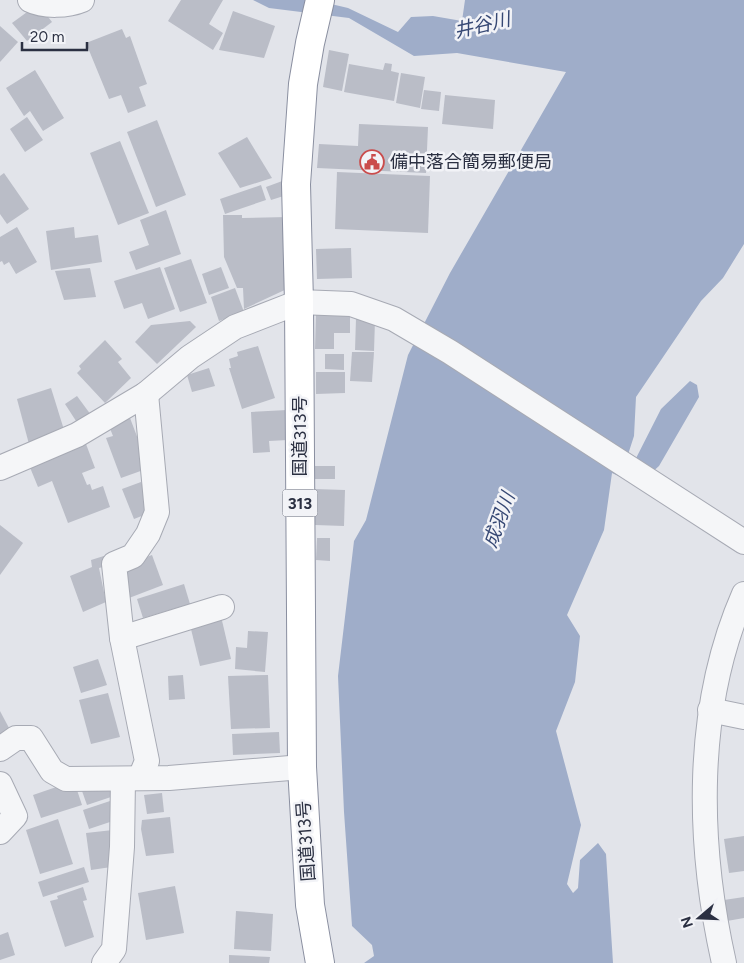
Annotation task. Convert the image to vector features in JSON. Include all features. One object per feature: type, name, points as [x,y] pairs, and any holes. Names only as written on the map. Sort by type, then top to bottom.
[{"type":"highway","name":"国道313号","points":[[320,0],[303,84],[296,184],[299,302],[302,767],[310,904],[320,963]]},
{"type":"street","points":[[30,0],[36,3],[71,5],[82,0]]},
{"type":"street","points":[[0,468],[77,436],[146,394],[190,357],[235,327],[299,302],[351,304],[394,319],[450,352],[744,542]]},
{"type":"street","points":[[104,963],[114,949],[122,847],[131,779],[147,761],[122,638],[114,564],[133,556],[148,534],[156,512],[146,394]]},
{"type":"street","points":[[724,963],[716,929],[705,815],[705,747],[710,710],[734,617],[744,594]]},
{"type":"street","points":[[122,638],[222,608]]},
{"type":"street","points":[[710,710],[744,717]]},
{"type":"street","points":[[0,749],[16,738],[30,738],[52,771],[66,779],[131,779],[302,767]]},
{"type":"street","points":[[0,784],[15,816],[0,832]]},
{"type":"water","points":[[253,0],[314,0],[348,8],[398,32],[411,17],[433,16],[462,21],[465,0],[744,0],[744,244],[723,278],[701,301],[636,397],[634,436],[623,470],[628,474],[661,409],[690,381],[697,385],[699,397],[659,466],[638,485],[612,473],[604,530],[567,615],[580,636],[575,682],[556,731],[581,825],[567,884],[573,893],[578,888],[580,860],[598,843],[606,854],[613,963],[364,963],[374,956],[372,945],[352,926],[344,812],[338,676],[354,541],[366,520],[408,355],[450,273],[566,72],[457,53],[414,56],[349,18],[269,8]]},
{"type":"building","points":[[181,0],[223,0],[209,24],[223,33],[213,50],[168,21]]},
{"type":"building","points":[[34,7],[42,9],[52,22],[27,41],[12,23]]},
{"type":"building","points":[[233,11],[275,26],[264,58],[219,50]]},
{"type":"building","points":[[0,26],[18,42],[0,62]]},
{"type":"building","points":[[122,29],[126,38],[130,36],[147,84],[139,87],[146,106],[128,113],[121,95],[109,99],[86,43]]},
{"type":"building","points":[[329,50],[349,54],[342,91],[323,87]]},
{"type":"building","points":[[385,63],[392,64],[391,71],[399,73],[394,101],[344,92],[349,64],[383,70]]},
{"type":"building","points":[[35,70],[64,118],[43,131],[30,111],[24,116],[6,88]]},
{"type":"building","points":[[401,73],[425,77],[420,108],[396,103]]},
{"type":"building","points":[[424,90],[441,92],[439,111],[421,109]]},
{"type":"building","points":[[445,95],[495,100],[493,129],[442,124]]},
{"type":"building","points":[[27,117],[43,140],[25,152],[10,129]]},
{"type":"building","points":[[157,120],[186,195],[156,207],[127,132]]},
{"type":"building","points":[[359,124],[428,127],[426,173],[317,168],[319,144],[358,146]]},
{"type":"building","points":[[247,137],[272,178],[240,188],[218,153]]},
{"type":"building","points":[[120,141],[149,213],[118,225],[90,153]]},
{"type":"building","points":[[337,172],[430,176],[428,233],[335,229]]},
{"type":"building","points":[[4,173],[29,209],[7,224],[0,214],[0,176]]},
{"type":"building","points":[[285,180],[290,194],[271,200],[266,187]]},
{"type":"building","points":[[261,185],[266,200],[225,214],[220,199]]},
{"type":"building","points":[[166,210],[181,254],[136,270],[129,252],[149,245],[140,220]]},
{"type":"building","points":[[223,215],[242,215],[242,218],[288,217],[289,288],[244,309],[243,288],[237,288],[224,257]]},
{"type":"building","points":[[17,227],[37,262],[16,274],[9,262],[4,265],[2,261],[0,262],[0,237]]},
{"type":"building","points":[[74,227],[75,238],[98,235],[102,262],[51,270],[46,231]]},
{"type":"building","points":[[351,248],[352,278],[317,279],[316,249]]},
{"type":"building","points":[[191,259],[207,303],[180,312],[164,268]]},
{"type":"building","points":[[160,267],[175,309],[148,319],[142,303],[124,309],[114,281]]},
{"type":"building","points":[[221,267],[229,288],[209,295],[202,274]]},
{"type":"building","points":[[90,268],[96,297],[64,300],[55,271]]},
{"type":"building","points":[[235,288],[244,312],[219,321],[211,297]]},
{"type":"building","points":[[316,313],[350,314],[350,333],[334,333],[334,349],[315,349]]},
{"type":"building","points":[[356,319],[375,320],[374,351],[355,350]]},
{"type":"building","points":[[190,321],[196,327],[157,364],[135,342],[151,325]]},
{"type":"building","points":[[105,340],[122,359],[118,362],[131,378],[105,403],[77,373],[81,369],[79,366]]},
{"type":"building","points":[[258,346],[275,398],[242,409],[229,368],[231,368],[229,359],[238,356],[237,352]]},
{"type":"building","points":[[352,352],[374,352],[372,382],[350,381]]},
{"type":"building","points":[[325,354],[344,354],[344,370],[325,369]]},
{"type":"building","points":[[209,368],[215,386],[192,392],[187,375]]},
{"type":"building","points":[[316,372],[345,372],[345,393],[316,394]]},
{"type":"building","points":[[51,388],[65,433],[30,448],[17,399]]},
{"type":"building","points":[[77,396],[91,415],[78,424],[65,404]]},
{"type":"building","points":[[287,410],[288,440],[269,441],[270,452],[253,453],[251,412]]},
{"type":"building","points":[[130,418],[149,468],[121,478],[106,438],[113,436],[109,426]]},
{"type":"building","points":[[86,444],[95,468],[82,473],[87,485],[90,484],[92,490],[103,486],[110,507],[68,523],[52,481],[38,487],[29,465]]},
{"type":"building","points":[[315,466],[335,466],[335,479],[315,479]]},
{"type":"building","points":[[141,482],[152,512],[134,519],[122,489]]},
{"type":"building","points":[[315,489],[345,490],[344,526],[315,525]]},
{"type":"building","points":[[0,525],[23,543],[0,575]]},
{"type":"building","points":[[317,538],[330,538],[330,561],[316,560]]},
{"type":"building","points":[[107,555],[110,565],[99,568],[106,602],[83,612],[70,576],[92,567],[91,560]]},
{"type":"building","points":[[152,555],[163,585],[129,598],[127,564]]},
{"type":"building","points":[[184,584],[190,604],[143,618],[137,599]]},
{"type":"building","points":[[220,612],[231,659],[200,666],[189,621]]},
{"type":"building","points":[[248,631],[268,632],[265,672],[235,669],[236,647],[247,648]]},
{"type":"building","points":[[98,659],[107,685],[81,693],[73,667]]},
{"type":"building","points":[[183,675],[185,699],[169,700],[168,676]]},
{"type":"building","points":[[268,675],[270,728],[231,729],[228,676]]},
{"type":"building","points":[[108,693],[120,737],[91,744],[79,700]]},
{"type":"building","points":[[0,711],[9,728],[0,734]]},
{"type":"building","points":[[279,732],[280,753],[233,755],[232,734]]},
{"type":"building","points":[[74,781],[82,805],[41,818],[33,795]]},
{"type":"building","points":[[112,781],[117,795],[87,805],[82,791]]},
{"type":"building","points":[[162,793],[164,812],[147,814],[144,795]]},
{"type":"building","points":[[110,801],[116,820],[89,829],[83,810]]},
{"type":"building","points":[[170,817],[174,853],[146,856],[141,829],[142,820]]},
{"type":"building","points":[[58,819],[73,864],[40,874],[26,830]]},
{"type":"building","points":[[113,830],[118,866],[91,870],[86,833]]},
{"type":"building","points":[[744,836],[744,871],[729,873],[724,839]]},
{"type":"building","points":[[84,867],[89,882],[43,897],[38,882]]},
{"type":"building","points":[[175,886],[184,933],[146,940],[138,893]]},
{"type":"building","points":[[83,887],[87,900],[83,901],[94,937],[65,947],[50,901],[58,899],[57,896]]},
{"type":"building","points":[[744,897],[744,918],[727,921],[724,900]]},
{"type":"building","points":[[236,911],[273,914],[271,951],[234,949]]},
{"type":"building","points":[[8,932],[15,955],[0,960],[0,935]]},
{"type":"building","points":[[229,955],[270,957],[269,963],[229,963]]},
{"type":"place","name":"備中落合簡易郵便局","points":[[372,162]]},
{"type":"water label","name":"井谷川","points":[[482,25]]},
{"type":"water label","name":"成羽川","points":[[499,520]]}]
